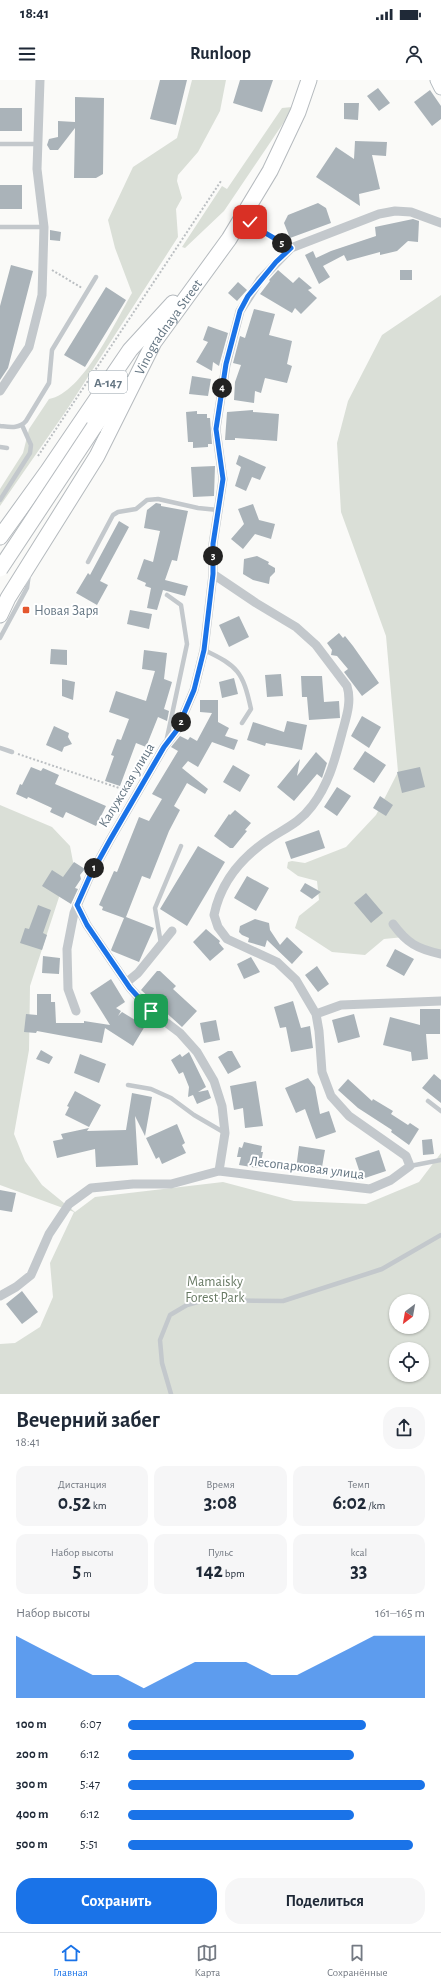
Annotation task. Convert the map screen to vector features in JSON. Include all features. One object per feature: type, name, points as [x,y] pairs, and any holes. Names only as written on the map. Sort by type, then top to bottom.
[{"type":"main road","name":"Vinogradnaya Street","points":[[0,614],[8,598],[97,456],[154,342],[229,239],[270,171],[298,112],[309,80]]},
{"type":"main road","name":"А-147","points":[[0,536],[47,472],[130,350],[229,239]]},
{"type":"main road","points":[[0,569],[94,427],[154,342]]},
{"type":"street","points":[[0,391],[29,347],[42,295],[44,227],[37,169],[40,80]]},
{"type":"street","points":[[437,80],[441,88]]},
{"type":"street","name":"Калужская улица","points":[[76,1011],[68,989],[67,950],[74,913],[89,878],[136,794],[164,747],[177,730],[194,690],[204,650],[213,574],[213,544],[223,479],[216,429],[226,364],[240,311],[248,296],[272,267],[291,248],[379,214],[395,211],[412,212],[441,223]]},
{"type":"street","points":[[213,574],[256,604],[296,627],[316,645],[347,686],[349,693],[349,704],[333,769],[322,791],[312,807],[294,825],[255,848],[239,863],[225,886],[214,915],[218,926],[227,938],[277,962],[296,980],[316,1014],[319,1031],[322,1072],[331,1096],[349,1116],[406,1156],[410,1166]]},
{"type":"street","points":[[0,1296],[16,1287],[31,1274],[48,1234],[69,1204],[91,1188],[133,1184],[171,1184],[219,1171],[225,1133],[222,1106],[214,1081],[197,1052],[180,1033],[138,998],[87,925],[77,905]]},
{"type":"street","points":[[393,924],[404,938],[422,950],[441,954]]},
{"type":"street","points":[[127,982],[138,973],[172,931]]},
{"type":"street","points":[[316,1014],[341,1005],[441,1001]]},
{"type":"street","name":"Лесопарковая улица","points":[[219,1171],[370,1188],[391,1180],[410,1166]]},
{"type":"lane","points":[[0,144],[38,144]]},
{"type":"lane","points":[[0,227],[44,227]]},
{"type":"lane","points":[[0,426],[16,427],[22,425],[49,383],[52,350],[96,277]]},
{"type":"lane","points":[[0,500],[30,453],[31,445],[22,425]]},
{"type":"lane","points":[[0,447],[7,448]]},
{"type":"lane","points":[[88,562],[113,515],[118,512],[136,509],[147,500],[158,499],[198,508],[218,510]]},
{"type":"lane","points":[[0,638],[27,588],[31,561]]},
{"type":"lane","points":[[164,747],[170,732],[186,644],[181,605],[166,595]]},
{"type":"lane","points":[[204,650],[221,658],[238,670],[246,686],[251,709],[242,722]]},
{"type":"lane","points":[[0,748],[12,752]]},
{"type":"lane","points":[[161,944],[154,908],[181,846]]},
{"type":"lane","points":[[128,1085],[151,1089],[171,1098],[194,1115],[225,1133]]},
{"type":"lane","points":[[428,1101],[441,1111]]},
{"type":"lane","points":[[410,1166],[441,1160]]},
{"type":"lane","points":[[171,1394],[162,1363],[160,1340],[170,1315],[187,1305],[205,1300],[283,1301],[382,1269],[441,1235]]},
{"type":"path","points":[[36,460],[221,181]]},
{"type":"path","points":[[250,222],[250,224],[291,248]]},
{"type":"path","points":[[42,268],[56,271],[88,291]]},
{"type":"path","points":[[12,752],[136,794]]},
{"type":"green space","points":[[192,80],[226,80],[220,111],[198,152],[178,175],[177,181],[182,198],[176,209],[178,237],[66,411],[0,506],[0,489],[23,453],[29,429],[49,399],[62,394],[74,384],[86,370],[97,355],[132,293],[115,248],[108,220],[133,167],[177,138]]},
{"type":"green space","points":[[292,107],[284,122],[224,211],[185,248],[182,247],[222,186],[227,189],[282,108]]},
{"type":"green space","points":[[441,295],[441,957],[404,937],[384,939],[365,955],[332,952],[295,928],[299,916],[319,900],[317,881],[298,876],[287,868],[288,862],[292,861],[305,863],[346,847],[376,815],[398,772],[386,636],[341,512],[337,443],[348,401],[382,335]]},
{"type":"green space","name":"Mamaisky Forest Park","points":[[0,805],[52,827],[70,846],[74,867],[62,888],[30,986],[29,1050],[14,1134],[25,1161],[42,1185],[75,1212],[95,1197],[223,1182],[294,1201],[366,1204],[419,1182],[441,1153],[441,1394],[0,1394],[0,1344],[15,1343],[40,1327],[53,1297],[50,1263],[74,1212],[0,1185]]},
{"type":"building","points":[[160,80],[187,80],[176,125],[150,119]]},
{"type":"building","points":[[240,80],[273,80],[262,112],[233,103]]},
{"type":"building","points":[[378,88],[390,103],[379,111],[367,96]]},
{"type":"building","points":[[430,90],[441,106],[441,119],[432,126],[414,102]]},
{"type":"building","points":[[75,97],[104,98],[103,174],[96,178],[74,178],[75,128],[58,150],[50,150],[47,145],[49,139],[58,137],[58,121],[75,122]]},
{"type":"building","points":[[344,103],[359,103],[358,120],[344,119]]},
{"type":"building","points":[[0,108],[22,108],[22,131],[0,131]]},
{"type":"building","points":[[355,141],[387,142],[386,156],[372,155],[380,189],[359,194],[360,206],[316,177],[336,147],[354,159]]},
{"type":"building","points":[[0,185],[22,185],[22,209],[0,209]]},
{"type":"building","points":[[318,203],[326,208],[331,223],[290,238],[284,223],[288,215]]},
{"type":"building","points":[[413,219],[419,221],[418,242],[408,241],[397,251],[380,255],[380,252],[347,261],[344,255],[323,266],[330,277],[319,284],[305,255],[313,251],[316,258],[331,251],[376,236],[375,227]]},
{"type":"building","points":[[50,230],[61,232],[60,241],[50,240]]},
{"type":"building","points":[[11,265],[33,271],[8,368],[0,380],[0,306]]},
{"type":"building","points":[[278,270],[293,283],[299,277],[312,288],[308,290],[317,298],[301,314],[295,308],[292,313],[260,294]]},
{"type":"building","points":[[400,270],[412,270],[412,280],[400,280]]},
{"type":"building","points":[[238,282],[247,290],[237,301],[228,293]]},
{"type":"building","points":[[106,287],[126,300],[85,367],[64,355]]},
{"type":"building","points":[[254,309],[275,314],[269,335],[292,341],[287,364],[292,366],[287,383],[265,378],[261,393],[255,391],[254,403],[234,400],[235,382],[241,365],[233,363],[240,336],[245,338]]},
{"type":"building","points":[[208,326],[228,333],[219,366],[213,362],[212,371],[196,362],[208,342],[203,340]]},
{"type":"building","points":[[192,376],[211,379],[208,396],[189,394]]},
{"type":"building","points":[[253,410],[253,412],[279,414],[277,441],[235,438],[235,440],[225,440],[227,412]]},
{"type":"building","points":[[197,411],[197,414],[207,414],[207,418],[210,418],[212,444],[208,444],[208,447],[193,448],[193,442],[188,442],[186,412]]},
{"type":"building","points":[[239,455],[266,467],[260,480],[252,477],[246,491],[235,486],[241,467],[236,464]]},
{"type":"building","points":[[215,466],[214,496],[193,497],[191,467]]},
{"type":"building","points":[[156,503],[161,504],[161,506],[188,511],[177,561],[172,560],[165,580],[188,586],[185,596],[163,590],[157,610],[147,608],[151,588],[145,586],[146,583],[137,579],[144,559],[153,562],[160,531],[144,528],[147,510]]},
{"type":"building","points":[[253,504],[259,520],[275,524],[271,539],[255,534],[243,549],[231,539],[244,524],[238,509]]},
{"type":"building","points":[[119,521],[129,527],[100,581],[108,585],[97,605],[76,593],[88,573],[90,575]]},
{"type":"building","points":[[257,556],[269,562],[268,564],[275,568],[275,572],[270,577],[269,584],[253,580],[243,574],[244,559]]},
{"type":"building","points":[[130,610],[152,614],[149,629],[127,624]]},
{"type":"building","points":[[239,616],[249,637],[229,647],[219,625]]},
{"type":"building","points":[[339,633],[343,638],[345,636],[353,646],[379,683],[362,696],[344,672],[348,669],[337,656],[331,655],[332,650],[327,643]]},
{"type":"building","points":[[51,649],[67,650],[67,665],[50,664]]},
{"type":"building","points":[[144,650],[167,653],[164,679],[172,682],[164,709],[169,711],[167,721],[158,717],[146,747],[136,743],[120,786],[105,781],[114,756],[111,755],[117,739],[121,740],[129,719],[109,712],[116,691],[146,701],[155,671],[142,669]]},
{"type":"building","points":[[281,674],[283,696],[267,697],[265,675]]},
{"type":"building","points":[[301,676],[322,676],[324,702],[339,701],[340,718],[309,720],[307,697],[302,697]]},
{"type":"building","points":[[234,678],[238,694],[222,698],[219,682]]},
{"type":"building","points":[[62,679],[75,682],[73,700],[62,696]]},
{"type":"building","points":[[200,700],[218,700],[218,722],[229,728],[225,736],[238,740],[234,750],[212,742],[198,767],[188,761],[182,768],[208,789],[205,794],[187,783],[174,806],[180,810],[169,831],[150,879],[142,876],[126,917],[154,928],[139,962],[111,950],[124,918],[102,910],[103,907],[99,905],[114,871],[117,872],[139,817],[149,821],[162,799],[152,794],[178,751],[171,747],[180,736],[188,740],[190,737],[197,741],[212,713],[200,712]]},
{"type":"building","points":[[362,716],[381,727],[369,748],[351,736]]},
{"type":"building","points":[[287,721],[307,725],[302,750],[266,743],[265,746],[247,740],[253,722],[284,732]]},
{"type":"building","points":[[54,726],[69,733],[68,737],[72,744],[64,747],[62,752],[46,745]]},
{"type":"building","points":[[365,751],[386,765],[374,783],[353,769]]},
{"type":"building","points":[[316,752],[327,763],[322,778],[317,774],[294,801],[277,787],[300,759],[297,776]]},
{"type":"building","points":[[233,765],[250,775],[240,792],[223,782]]},
{"type":"building","points":[[31,767],[41,771],[43,768],[59,775],[55,784],[106,806],[96,826],[66,812],[63,818],[50,812],[52,808],[28,797],[27,799],[16,794],[20,784],[22,785]]},
{"type":"building","points":[[420,767],[425,787],[402,793],[397,772]]},
{"type":"building","points":[[337,787],[351,796],[337,816],[324,807]]},
{"type":"building","points":[[380,796],[393,805],[386,816],[373,808]]},
{"type":"building","points":[[235,810],[251,823],[245,830],[247,831],[233,848],[230,848],[214,836],[229,814],[230,815]]},
{"type":"building","points":[[319,830],[325,848],[291,859],[285,842]]},
{"type":"building","points":[[198,846],[225,862],[187,926],[160,909]]},
{"type":"building","points":[[74,862],[85,869],[80,875],[81,879],[75,888],[78,889],[71,904],[42,886],[52,870],[63,877]]},
{"type":"building","points":[[247,876],[269,888],[256,911],[234,898]]},
{"type":"building","points":[[305,883],[321,892],[312,899],[300,891]]},
{"type":"building","points":[[366,893],[383,913],[371,923],[354,903]]},
{"type":"building","points":[[38,905],[51,910],[43,933],[47,935],[42,950],[20,943],[25,928],[29,929]]},
{"type":"building","points":[[255,919],[269,923],[270,930],[280,945],[287,937],[303,952],[292,964],[267,940],[265,947],[248,942],[249,938],[239,932],[240,926]]},
{"type":"building","points":[[206,929],[220,941],[219,943],[224,949],[210,961],[193,942]]},
{"type":"building","points":[[395,949],[414,959],[404,976],[386,966]]},
{"type":"building","points":[[43,956],[60,958],[59,974],[42,973]]},
{"type":"building","points":[[251,957],[260,972],[244,979],[237,964]]},
{"type":"building","points":[[317,966],[329,984],[318,992],[305,975]]},
{"type":"building","points":[[157,971],[160,971],[176,986],[173,989],[197,1011],[182,1027],[141,990]]},
{"type":"building","points":[[111,979],[125,1002],[116,1008],[121,1011],[118,1016],[122,1012],[145,1026],[133,1046],[105,1028],[102,1043],[37,1031],[36,1033],[24,1032],[26,1014],[37,1015],[37,994],[51,994],[51,1002],[55,1002],[56,1023],[84,1023],[84,1021],[110,1025],[90,993]]},
{"type":"building","points":[[293,1001],[301,1028],[310,1026],[313,1048],[291,1052],[286,1027],[280,1028],[274,1007]]},
{"type":"building","points":[[420,1009],[440,1009],[440,1034],[426,1034],[428,1059],[412,1061],[411,1052],[383,1045],[390,1017],[420,1025]]},
{"type":"building","points":[[354,1014],[360,1037],[338,1043],[332,1020]]},
{"type":"building","points":[[216,1020],[220,1040],[204,1043],[200,1023]]},
{"type":"building","points":[[41,1050],[53,1057],[49,1064],[36,1059]]},
{"type":"building","points":[[228,1051],[232,1051],[241,1067],[228,1074],[218,1057]]},
{"type":"building","points":[[189,1052],[206,1087],[198,1092],[208,1090],[211,1098],[197,1104],[193,1095],[188,1097],[189,1087],[183,1072],[179,1074],[171,1060],[180,1054],[182,1057]]},
{"type":"building","points":[[80,1054],[106,1064],[99,1083],[74,1073]]},
{"type":"building","points":[[434,1074],[441,1080],[441,1103],[422,1088]]},
{"type":"building","points":[[308,1078],[315,1087],[320,1114],[329,1111],[336,1132],[316,1139],[305,1109],[296,1113],[285,1088]]},
{"type":"building","points":[[348,1079],[372,1101],[373,1099],[393,1111],[391,1114],[408,1125],[410,1123],[419,1129],[409,1145],[391,1132],[392,1130],[358,1108],[338,1090]]},
{"type":"building","points":[[256,1081],[263,1126],[245,1128],[243,1108],[234,1110],[230,1086]]},
{"type":"building","points":[[75,1091],[101,1105],[89,1127],[65,1115],[69,1107],[67,1106]]},
{"type":"building","points":[[132,1093],[152,1097],[145,1136],[135,1116],[138,1165],[96,1167],[95,1149],[57,1158],[53,1141],[63,1139],[61,1134],[89,1128],[87,1131],[126,1130]]},
{"type":"building","points":[[177,1124],[185,1143],[182,1145],[186,1153],[162,1164],[159,1157],[156,1159],[146,1138]]},
{"type":"building","points":[[432,1139],[434,1154],[423,1155],[422,1140]]},
{"type":"building","points":[[244,1142],[262,1146],[261,1152],[263,1152],[261,1162],[259,1161],[257,1168],[239,1165],[241,1157],[237,1157],[239,1147],[242,1148]]},
{"type":"building","points":[[299,1146],[325,1150],[321,1173],[296,1169]]},
{"type":"building","points":[[379,1150],[386,1171],[362,1179],[355,1158]]},
{"type":"building","points":[[0,1190],[16,1193],[12,1212],[0,1210]]},
{"type":"building","points":[[22,1291],[38,1312],[22,1324],[6,1304]]},
{"type":"place","name":"Новая Заря","points":[[26,610]]},
{"type":"route","points":[[151,1011],[130,988],[87,925],[77,905],[89,878],[110,840],[164,747],[171,740],[177,730],[194,690],[204,650],[213,574],[213,544],[223,479],[220,448],[216,429],[226,364],[240,311],[248,296],[276,262],[291,248],[250,224],[250,222]]}]
